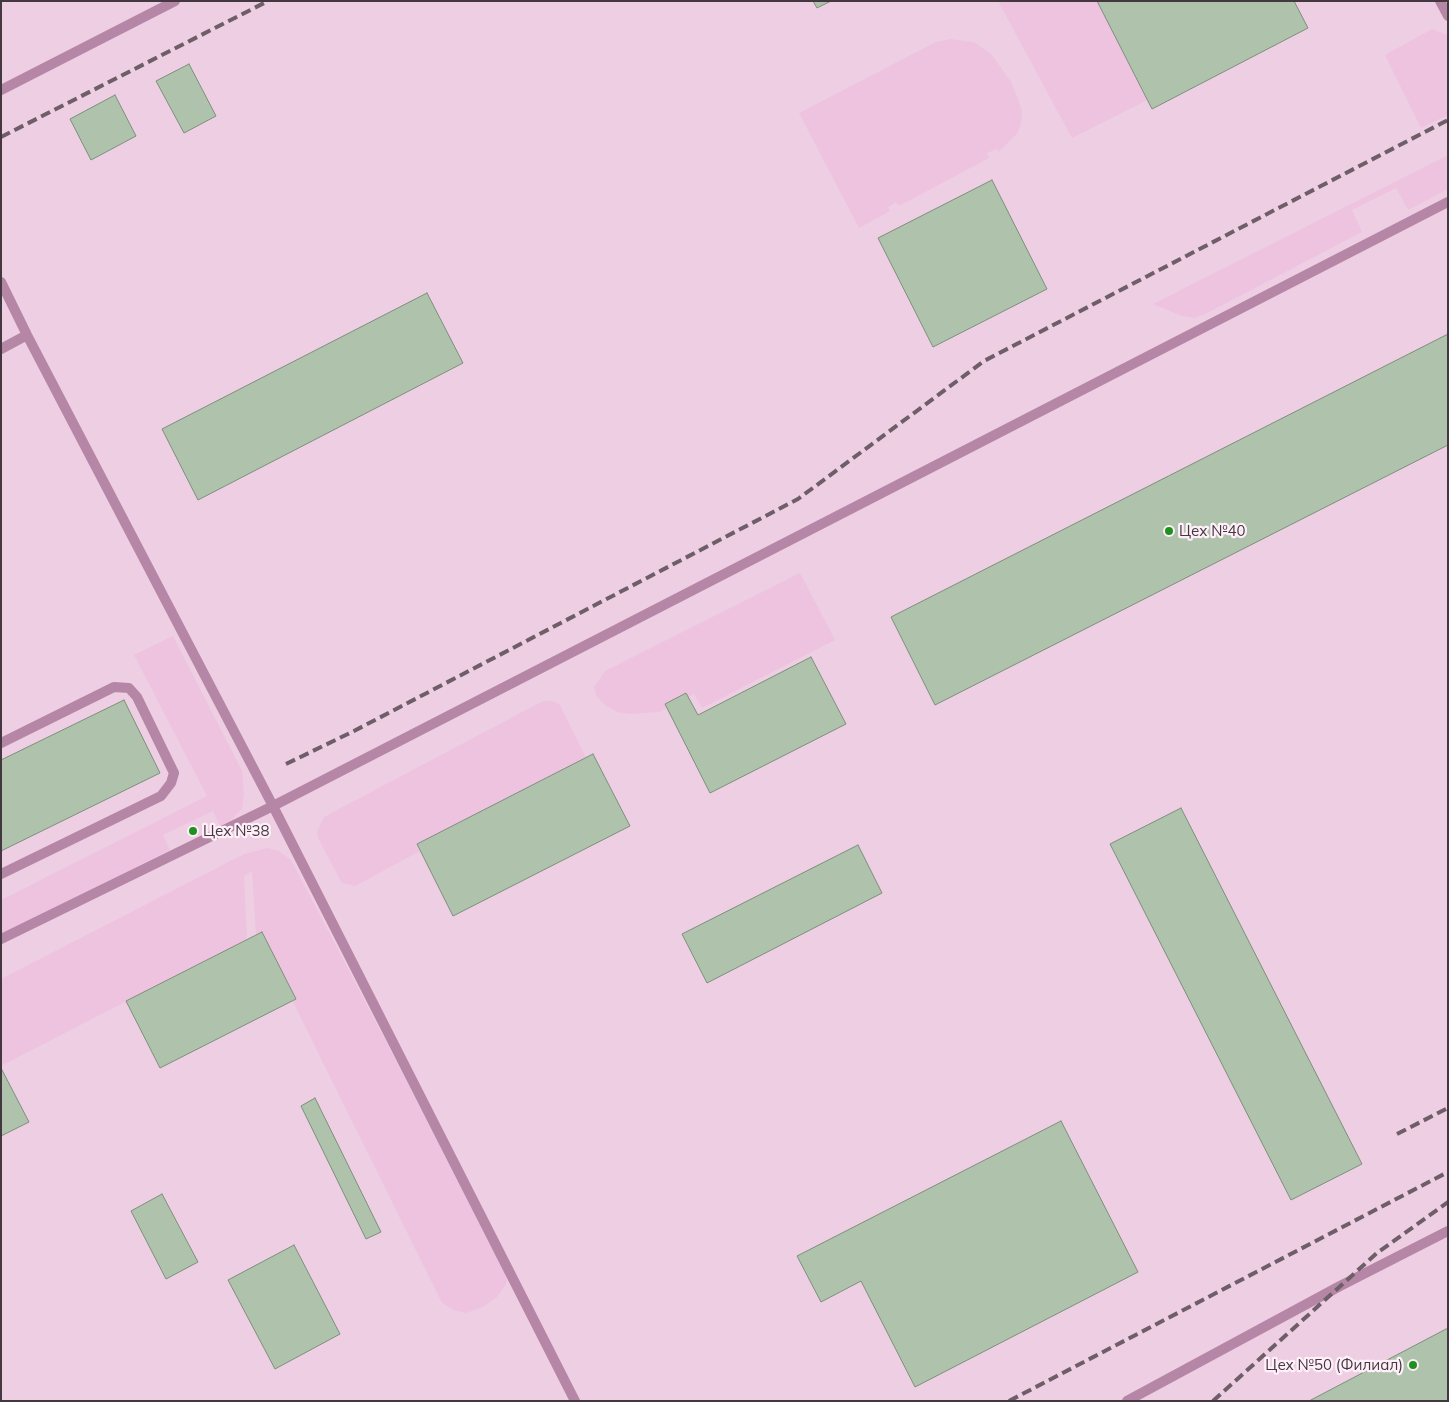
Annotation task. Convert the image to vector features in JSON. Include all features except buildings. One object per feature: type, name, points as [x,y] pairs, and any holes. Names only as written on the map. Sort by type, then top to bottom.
[{"type":"lane","points":[[1,90],[175,1]]},
{"type":"lane","points":[[1440,1],[1448,16]]},
{"type":"lane","points":[[1,940],[272,806],[1448,202]]},
{"type":"lane","points":[[1,282],[272,806],[575,1401]]},
{"type":"lane","points":[[1,348],[27,335]]},
{"type":"lane","points":[[1,743],[114,687],[129,688],[137,697],[174,773],[171,783],[161,796],[1,874]]},
{"type":"lane","points":[[1126,1401],[1340,1286],[1448,1231]]},
{"type":"shaded area","points":[[1,1],[1448,1],[1448,1401],[1,1401]]},
{"type":"shaded area","points":[[998,1],[1130,1],[1171,88],[1072,138]]},
{"type":"shaded area","points":[[1432,29],[1448,35],[1448,115],[1421,128],[1385,55]]},
{"type":"shaded area","points":[[950,39],[974,42],[992,55],[1011,82],[1022,111],[1021,124],[1017,134],[999,152],[997,149],[987,153],[989,158],[899,206],[896,202],[888,207],[890,211],[859,228],[799,113],[936,42]]},
{"type":"shaded area","points":[[1448,155],[1448,189],[1408,210],[1396,188],[1352,210],[1362,232],[1207,313],[1195,318],[1182,316],[1153,304]]},
{"type":"shaded area","points":[[800,573],[835,640],[702,708],[694,694],[659,712],[631,714],[617,712],[605,705],[596,695],[594,687],[605,671]]},
{"type":"shaded area","points":[[173,636],[242,771],[244,794],[242,809],[230,821],[220,826],[213,811],[163,835],[170,850],[1,935],[1,900],[207,796],[134,655]]},
{"type":"shaded area","points":[[543,701],[552,701],[560,705],[586,758],[417,844],[420,851],[355,886],[342,883],[318,838],[317,832],[324,817]]},
{"type":"shaded area","points":[[267,848],[279,851],[291,860],[507,1273],[506,1284],[497,1297],[483,1307],[466,1313],[454,1310],[442,1303],[292,1000],[296,998],[262,932],[256,935],[252,871],[244,876],[247,939],[1,1066],[1,979],[244,854]]},
{"type":"railway","points":[[1,137],[268,1]]},
{"type":"railway","points":[[286,764],[354,731],[798,499],[984,361],[1448,120]]},
{"type":"railway","points":[[1397,1134],[1448,1108]]},
{"type":"railway","points":[[1009,1401],[1448,1172]]},
{"type":"railway","points":[[1213,1401],[1377,1253],[1448,1202]]},
{"type":"place","name":"Цех №40","points":[[1169,531]]},
{"type":"place","name":"Цех №38","points":[[193,831]]},
{"type":"place","name":"Цех №50 (Филиал)","points":[[1413,1365]]}]
